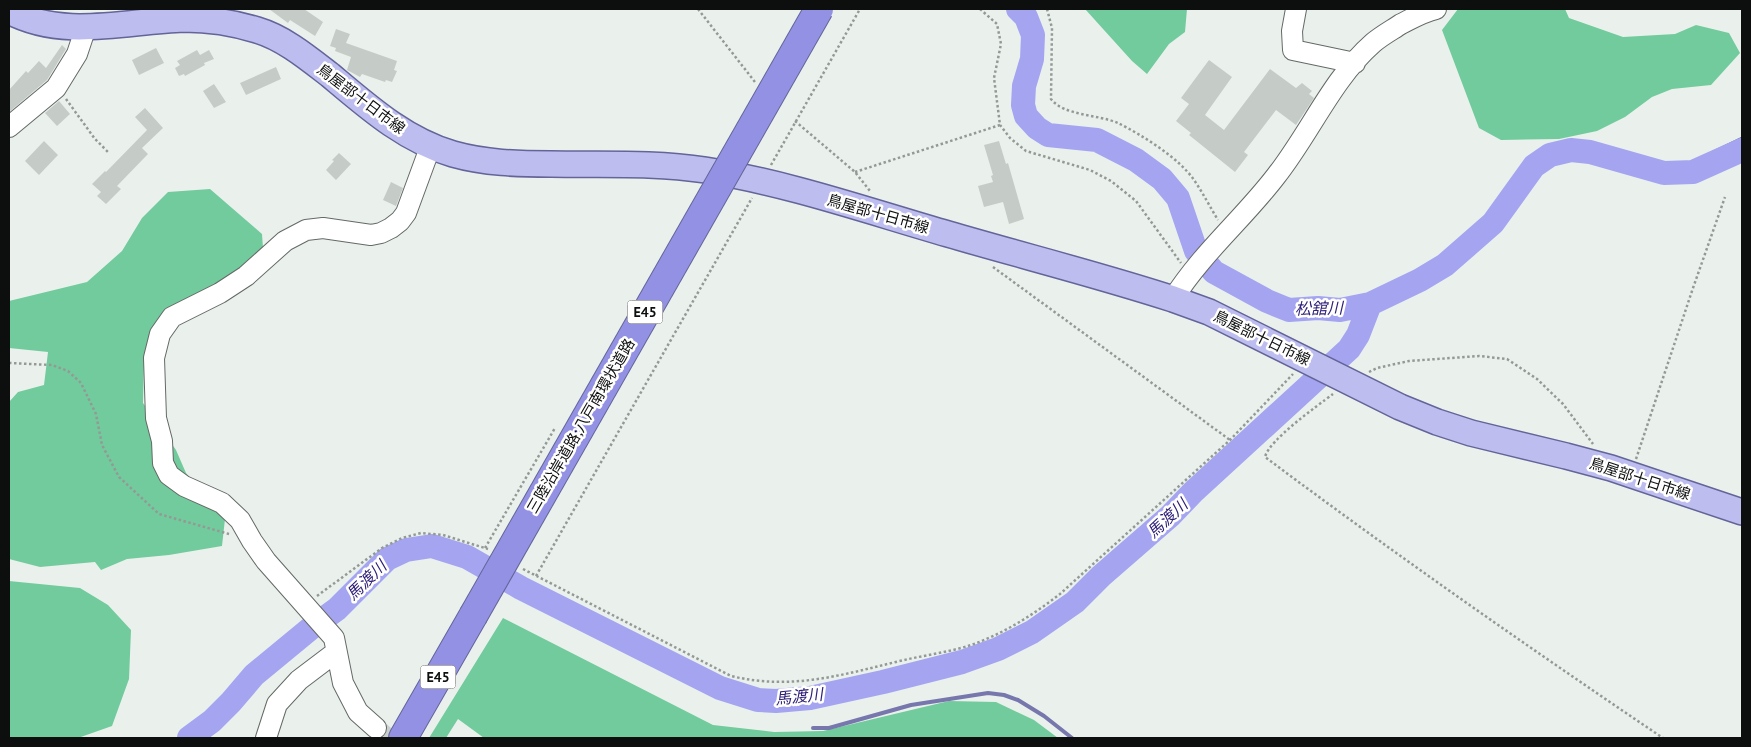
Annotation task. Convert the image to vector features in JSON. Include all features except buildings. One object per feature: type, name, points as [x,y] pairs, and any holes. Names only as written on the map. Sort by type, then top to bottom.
[{"type":"highway","name":"三陸沿岸道路;八戸南環状道路","points":[[403,738],[819,9]]},
{"type":"main road","name":"鳥屋部十日市線","points":[[9,12],[37,23],[60,27],[86,27],[187,19],[214,20],[259,30],[277,38],[296,50],[391,124],[414,138],[454,154],[489,161],[518,164],[672,166],[706,170],[761,182],[877,213],[1173,299],[1209,312],[1400,407],[1437,422],[1471,433],[1621,471],[1742,512]]},
{"type":"street","points":[[1296,9],[1292,31],[1293,50],[1355,63]]},
{"type":"street","points":[[1173,299],[1192,271],[1277,176],[1333,90],[1373,43],[1425,12],[1436,9]]},
{"type":"street","points":[[9,127],[56,88],[77,54],[86,27]]},
{"type":"street","points":[[376,728],[358,712],[343,683],[334,638],[266,561],[240,520],[222,503],[184,486],[170,476],[163,463],[162,441],[156,418],[154,358],[160,334],[172,316],[220,293],[246,276],[285,241],[306,230],[323,228],[371,234],[381,233],[391,228],[406,213],[431,145]]},
{"type":"street","points":[[266,738],[277,704],[299,680],[336,652]]},
{"type":"path","points":[[698,9],[755,82]]},
{"type":"path","points":[[536,576],[860,9]]},
{"type":"path","points":[[980,9],[997,24],[1001,44],[994,78],[1000,125],[1010,138],[1026,150],[1090,170],[1111,182],[1136,201],[1175,256],[1192,271]]},
{"type":"path","points":[[1047,9],[1052,28],[1051,99],[1056,106],[1065,110],[1094,115],[1116,123],[1143,137],[1164,151],[1193,178],[1224,236]]},
{"type":"path","points":[[56,88],[66,98],[95,139],[108,152]]},
{"type":"path","points":[[795,121],[855,172],[874,196],[877,213]]},
{"type":"path","points":[[855,172],[1000,125]]},
{"type":"path","points":[[1663,738],[1493,623],[1265,457],[1267,450],[1285,432],[1347,380],[1377,368],[1409,361],[1478,356],[1507,359],[1537,379],[1563,404],[1621,471],[1693,288],[1725,196]]},
{"type":"path","points":[[993,267],[1230,440]]},
{"type":"path","points":[[519,567],[731,676],[744,679],[780,683],[818,680],[971,645],[1007,629],[1039,611],[1060,594],[1230,440],[1310,362]]},
{"type":"path","points":[[9,364],[52,365],[68,371],[81,383],[96,414],[102,445],[119,477],[159,514],[252,541]]},
{"type":"path","points":[[308,608],[382,548],[402,538],[421,534],[444,535],[494,552]]},
{"type":"green space","points":[[1085,9],[1187,9],[1185,32],[1169,44],[1147,74],[1132,61]]},
{"type":"green space","points":[[1458,9],[1565,9],[1569,18],[1623,37],[1675,34],[1696,25],[1729,33],[1740,53],[1711,85],[1672,89],[1652,97],[1625,117],[1597,131],[1559,139],[1501,140],[1479,128],[1442,30]]},
{"type":"green space","points":[[210,189],[262,234],[263,248],[241,271],[156,326],[144,355],[143,403],[176,450],[186,473],[225,519],[222,546],[169,555],[127,559],[101,570],[95,562],[40,567],[9,559],[9,402],[18,392],[44,385],[48,352],[9,348],[9,301],[87,282],[122,251],[142,218],[168,192]]},
{"type":"green space","points":[[9,581],[80,588],[108,605],[131,630],[129,679],[112,726],[78,738],[9,738]]},
{"type":"green space","points":[[503,618],[713,725],[774,732],[823,731],[949,701],[996,702],[1034,720],[1058,738],[484,738],[458,719],[446,738],[429,738]]},
{"type":"water","points":[[1742,137],[1742,153],[1707,169],[1672,179],[1646,178],[1653,163],[1672,167],[1688,163]]},
{"type":"waterway","name":"松舘川","points":[[1018,9],[1026,17],[1033,35],[1032,59],[1024,86],[1023,105],[1026,116],[1037,128],[1048,135],[1097,140],[1136,160],[1162,179],[1178,198],[1196,251],[1214,272],[1267,301],[1289,310],[1318,308],[1340,310],[1370,304],[1420,280],[1445,265],[1493,223],[1534,166],[1550,155],[1571,150],[1590,152],[1664,173],[1693,172],[1742,150]]},
{"type":"waterway","name":"馬渡川","points":[[189,738],[212,721],[254,675],[337,609],[387,559],[406,550],[432,546],[467,557],[521,588],[720,688],[758,700],[776,701],[810,698],[962,662],[998,649],[1032,632],[1075,602],[1101,576],[1170,516],[1193,492],[1349,349],[1358,335],[1370,304]]},
{"type":"waterway","points":[[813,728],[829,728],[911,705],[988,693],[1004,695],[1018,700],[1044,716],[1072,738]]},
{"type":"tunnel","points":[[376,728],[387,738]]}]
